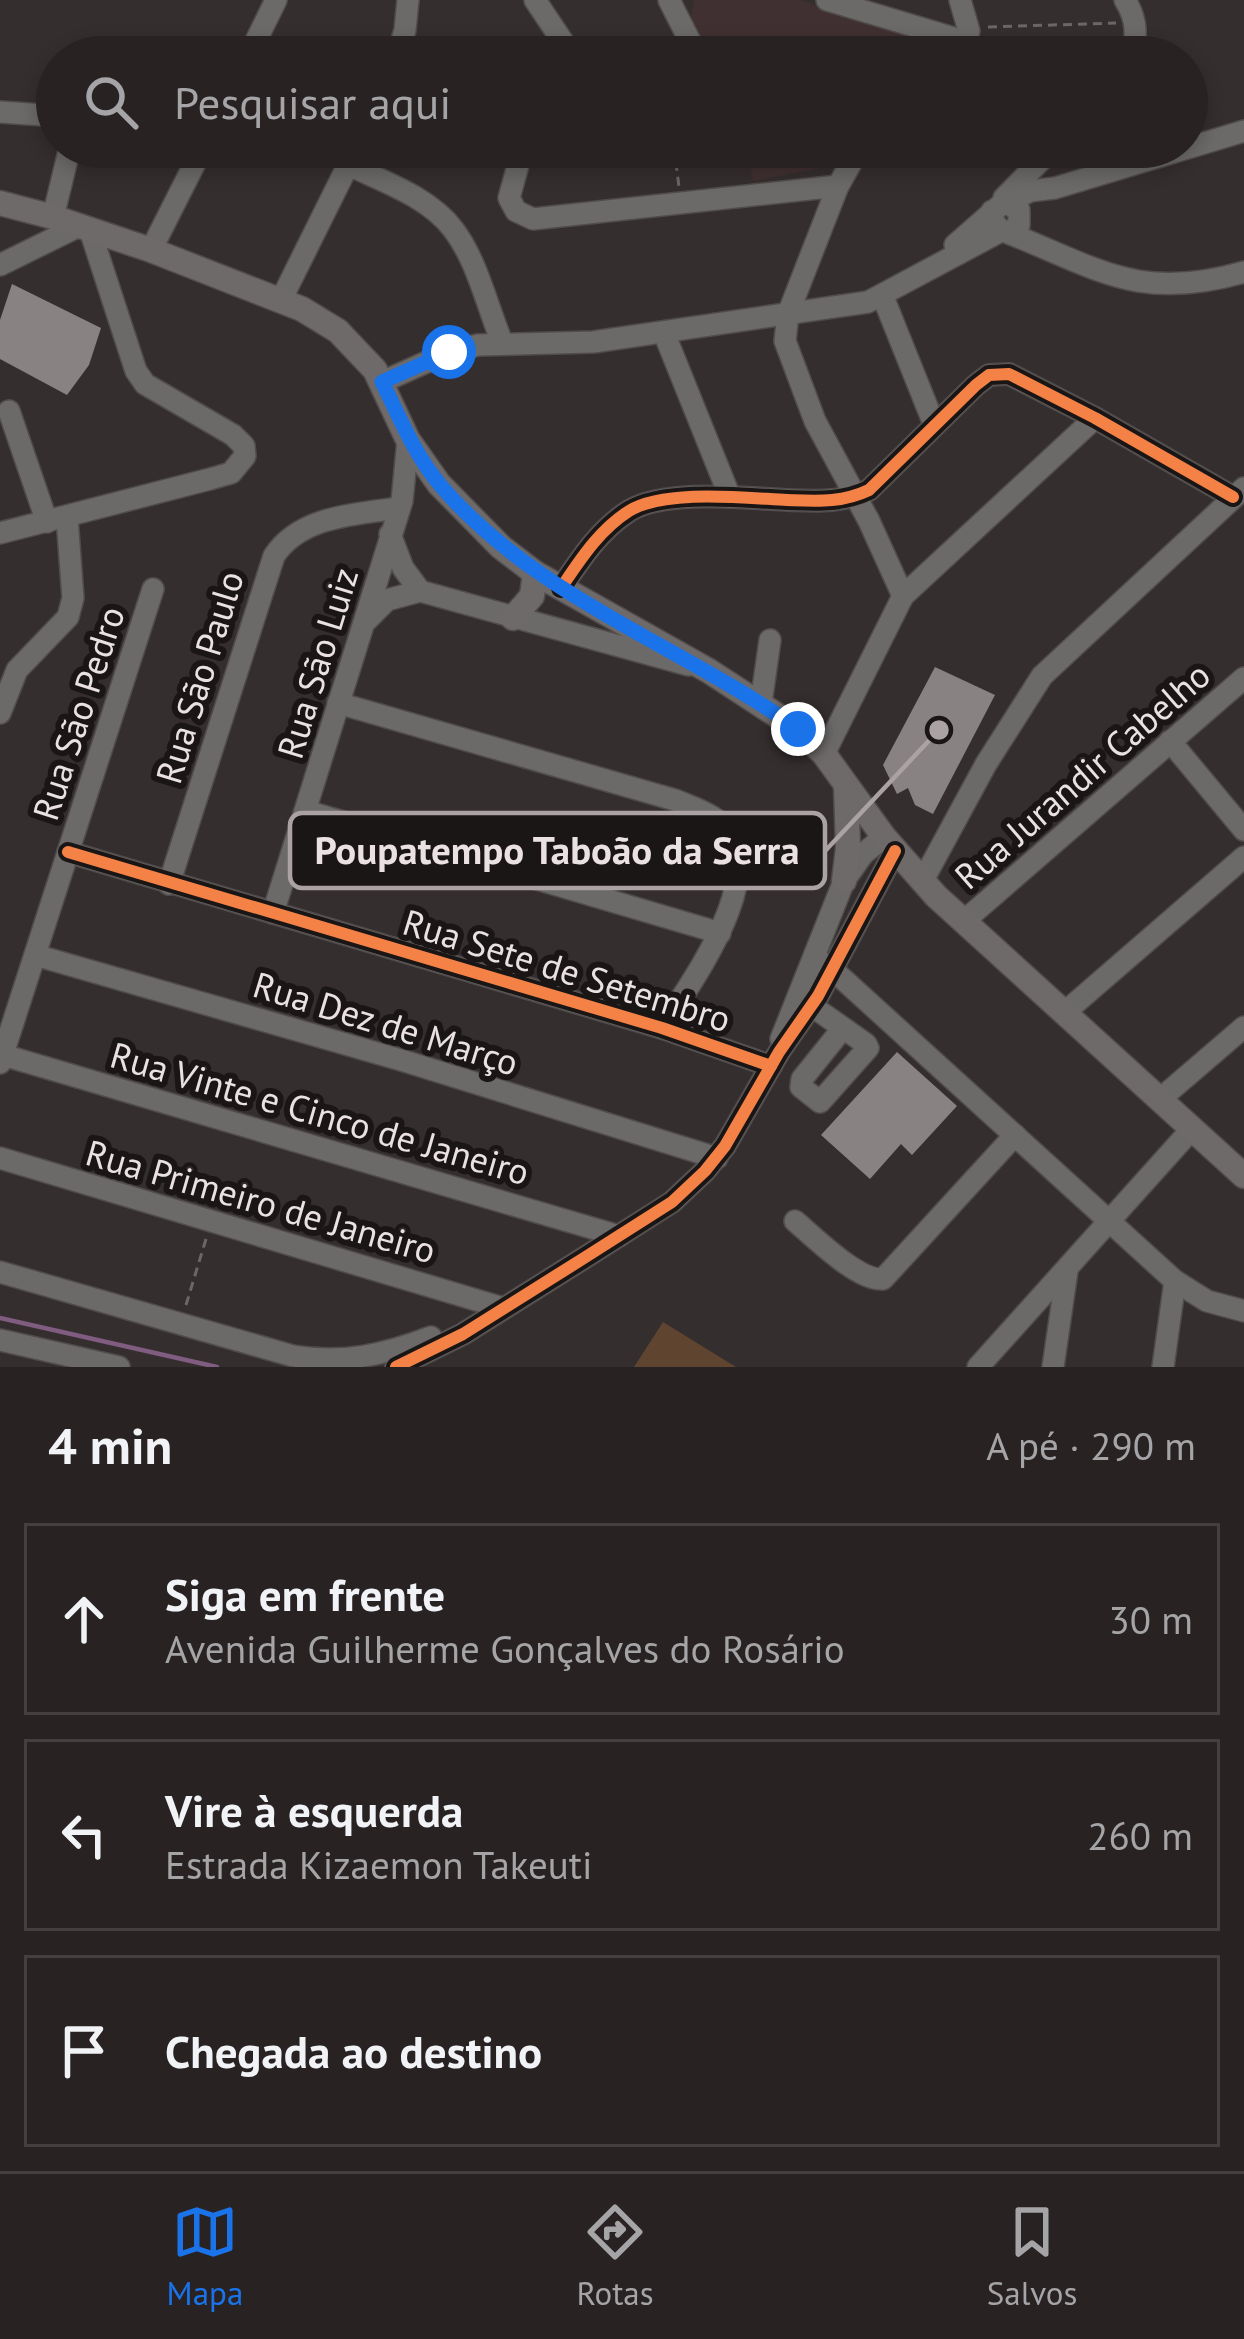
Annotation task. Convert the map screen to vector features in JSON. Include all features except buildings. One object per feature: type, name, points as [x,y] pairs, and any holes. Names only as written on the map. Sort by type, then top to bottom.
[{"type":"main road","points":[[0,203],[140,246],[281,300],[338,331],[382,382],[408,440],[439,484],[501,547],[535,573],[761,703],[824,754],[922,882],[1244,1176]]},
{"type":"main road","points":[[513,618],[532,596],[535,573]]},
{"type":"main road","points":[[844,881],[846,784]]},
{"type":"street","points":[[258,36],[276,0]]},
{"type":"street","points":[[403,36],[408,0]]},
{"type":"street","points":[[535,0],[555,36]]},
{"type":"street","points":[[827,0],[946,36]]},
{"type":"street","points":[[960,0],[965,36]]},
{"type":"street","points":[[1125,0],[1134,22],[1133,36]]},
{"type":"street","points":[[670,1],[688,36]]},
{"type":"street","points":[[0,112],[36,115]]},
{"type":"street","points":[[1208,142],[1244,131]]},
{"type":"street","points":[[53,217],[65,168]]},
{"type":"street","points":[[103,271],[140,246],[189,168]]},
{"type":"street","points":[[281,300],[347,168]]},
{"type":"street","points":[[371,168],[453,229],[502,342]]},
{"type":"street","points":[[517,168],[509,198],[522,215],[550,219],[838,186]]},
{"type":"street","points":[[848,168],[788,314],[785,340],[815,421],[903,596]]},
{"type":"street","points":[[1007,216],[1038,168]]},
{"type":"street","points":[[1048,168],[1049,181],[1058,187]]},
{"type":"street","points":[[382,382],[449,352],[502,342],[544,345],[664,333],[883,297],[1007,216],[1030,191],[1121,168]]},
{"type":"street","points":[[1007,216],[1090,270],[1138,284],[1244,272]]},
{"type":"street","points":[[0,265],[84,228],[136,371],[145,384],[233,435],[244,446],[245,456],[231,472],[0,533]]},
{"type":"street","points":[[883,297],[934,424]]},
{"type":"street","points":[[664,333],[730,497]]},
{"type":"street","points":[[561,588],[608,527],[632,508],[730,497],[837,502],[869,490],[934,424],[998,372],[1239,492],[1042,676],[1004,733],[922,882]]},
{"type":"street","points":[[0,713],[17,670],[68,616],[73,598],[57,520],[9,411]]},
{"type":"street","points":[[824,754],[903,596],[1095,418]]},
{"type":"street","name":"Rua São Luiz","points":[[273,913],[401,505],[408,440]]},
{"type":"street","points":[[401,505],[439,484]]},
{"type":"street","name":"Rua São Paulo","points":[[169,884],[274,556],[292,534],[313,525],[401,505]]},
{"type":"street","points":[[390,534],[403,568],[420,591]]},
{"type":"street","name":"Rua São Pedro","points":[[1,1059],[153,590]]},
{"type":"street","points":[[367,621],[387,600],[420,591],[709,671]]},
{"type":"street","points":[[761,703],[770,640]]},
{"type":"street","name":"Rua Jurandir Cabelho","points":[[964,922],[1244,678]]},
{"type":"street","points":[[338,703],[675,800],[717,819],[737,848],[738,871],[720,934],[662,1028]]},
{"type":"street","points":[[1170,741],[1244,830]]},
{"type":"street","points":[[306,811],[720,934]]},
{"type":"street","points":[[351,1360],[477,1322],[671,1202],[716,1158],[812,1006],[844,881],[863,854],[890,844]]},
{"type":"street","points":[[775,1059],[789,1014],[824,964],[890,844]]},
{"type":"street","name":"Rua Sete de Setembro","points":[[68,852],[775,1059]]},
{"type":"street","points":[[1064,1013],[1244,857]]},
{"type":"street","name":"Rua Dez de Março","points":[[35,955],[401,1060],[716,1158]]},
{"type":"street","points":[[824,964],[1175,1281],[1207,1301],[1244,1311]]},
{"type":"street","points":[[812,1006],[843,1028]]},
{"type":"street","points":[[1159,1100],[1244,1027]]},
{"type":"street","name":"Rua Vinte e Cinco de Janeiro","points":[[1,1059],[619,1235]]},
{"type":"street","points":[[978,1367],[1191,1130]]},
{"type":"street","points":[[795,1221],[861,1274],[883,1279],[1015,1135]]},
{"type":"street","name":"Rua Primeiro de Janeiro","points":[[0,1158],[503,1308]]},
{"type":"street","points":[[1054,1367],[1067,1270]]},
{"type":"street","points":[[0,1272],[293,1356],[351,1360],[374,1367]]},
{"type":"street","points":[[1163,1367],[1175,1281]]},
{"type":"street","points":[[0,1286],[295,1367]]},
{"type":"street","points":[[392,1367],[463,1334],[477,1322]]},
{"type":"street","points":[[0,1340],[119,1367]]},
{"type":"street","points":[[392,1367],[408,1346]]},
{"type":"path","points":[[1016,36],[1134,22]]},
{"type":"path","points":[[677,168],[681,202]]},
{"type":"path","points":[[181,1324],[211,1221]]},
{"type":"shaded area","points":[[694,0],[799,0],[914,36],[699,36],[691,20]]},
{"type":"shaded area","points":[[751,168],[821,168],[753,181]]},
{"type":"shaded area","points":[[663,1322],[736,1367],[634,1367]]},
{"type":"waterway","points":[[0,1318],[217,1367]]},
{"type":"cycle path","points":[[561,588],[608,527],[644,504],[706,497],[829,500],[869,490],[989,375],[1009,374],[1233,497]]},
{"type":"cycle path","points":[[396,1367],[463,1334],[584,1258],[672,1202],[705,1171],[818,996],[895,851]]},
{"type":"cycle path","points":[[68,852],[662,1028],[771,1066]]},
{"type":"place","name":"Poupatempo Taboão da Serra","points":[[939,730]]},
{"type":"route","points":[[449,352],[382,382],[408,440],[439,484],[501,547],[535,573],[709,671],[798,729]]}]
